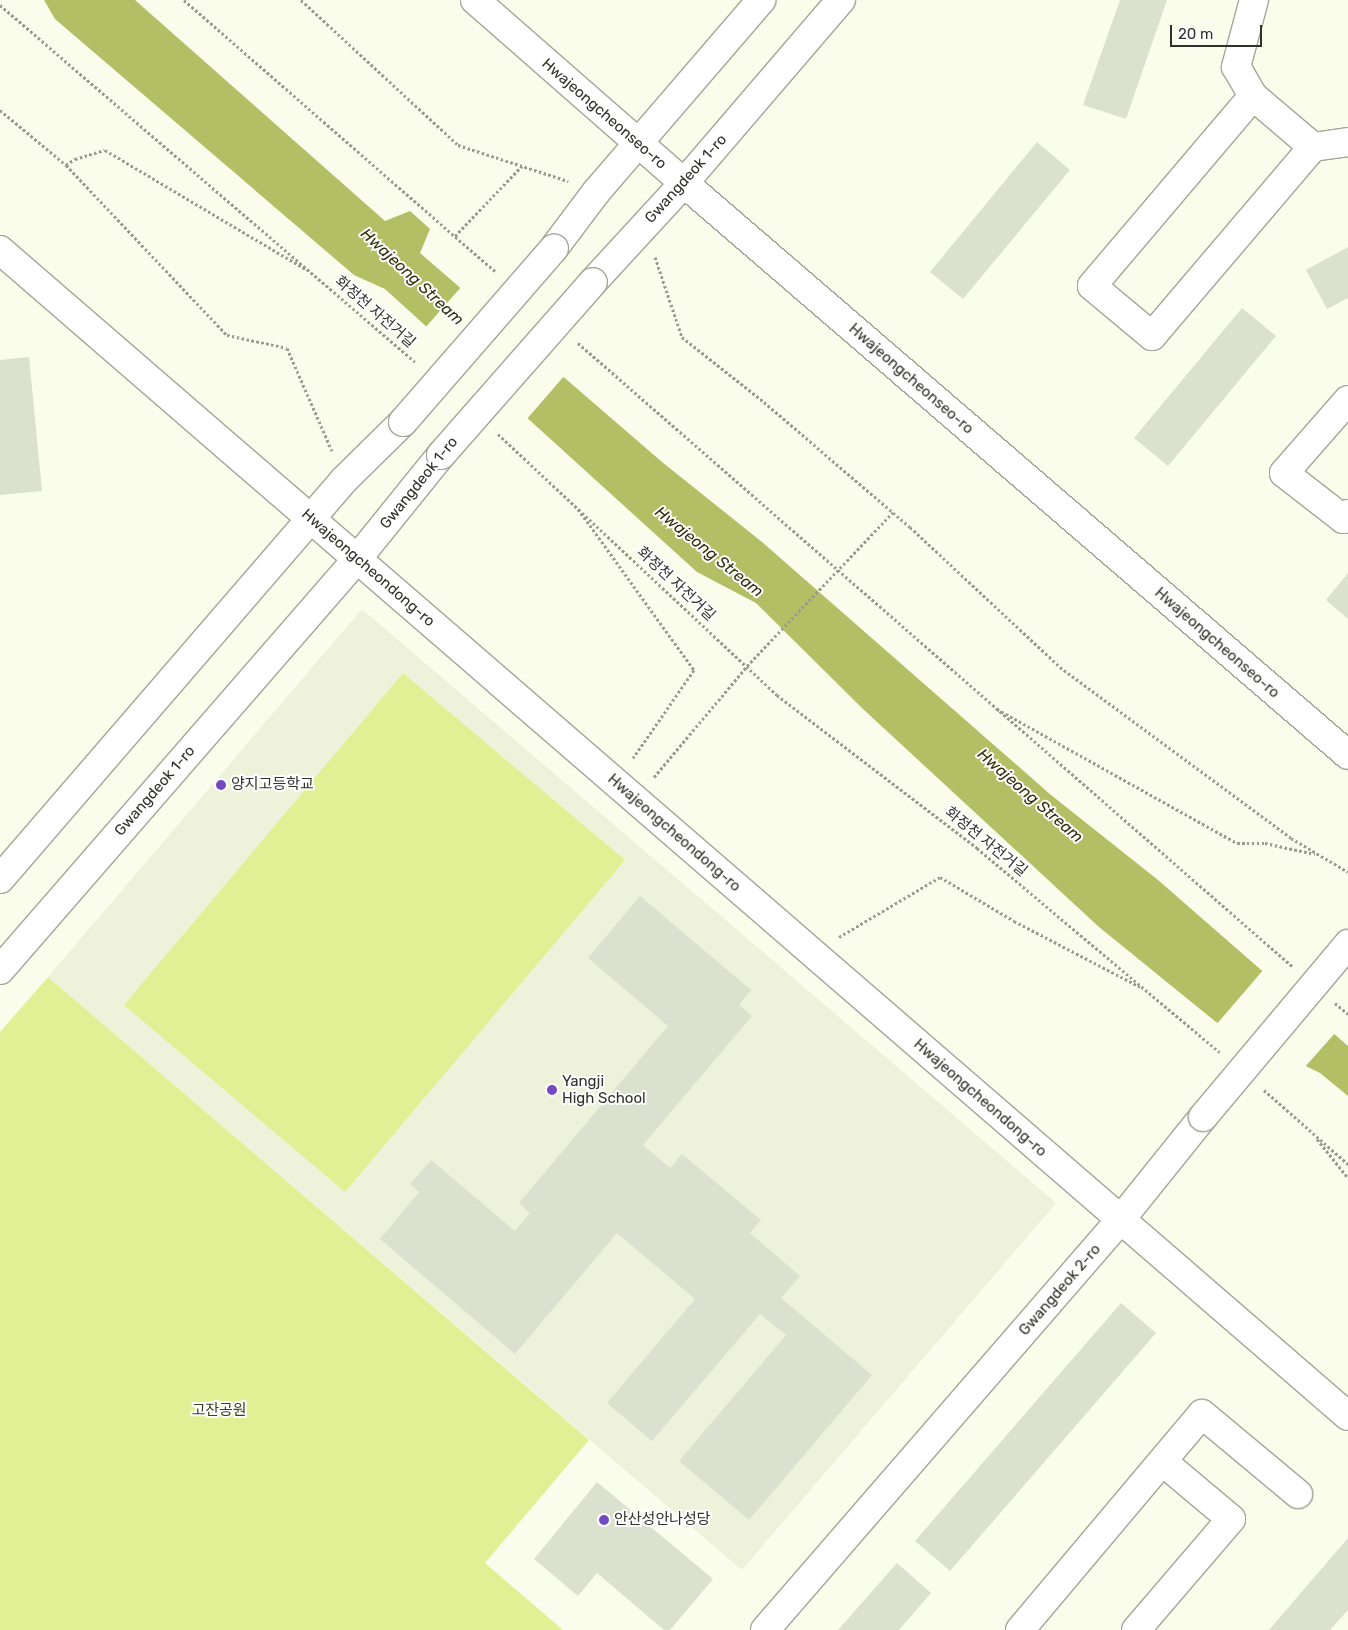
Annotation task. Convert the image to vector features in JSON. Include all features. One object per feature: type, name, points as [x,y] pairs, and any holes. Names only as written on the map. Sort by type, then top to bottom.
[{"type":"street","name":"Hwajeongcheonseo-ro","points":[[475,0],[684,183],[1348,755]]},
{"type":"street","points":[[0,879],[344,480],[403,422],[554,248],[597,191],[761,0]]},
{"type":"street","name":"Gwangdeok 1-ro","points":[[0,970],[357,559],[441,455],[593,282],[684,183],[841,0]]},
{"type":"street","points":[[1254,0],[1236,67],[1253,96],[1313,146]]},
{"type":"street","points":[[1253,96],[1092,286],[1152,336],[1313,146],[1348,142]]},
{"type":"street","name":"Hwajeongcheondong-ro","points":[[0,250],[1348,1416]]},
{"type":"street","points":[[1348,400],[1284,473],[1343,519],[1348,514]]},
{"type":"street","name":"Gwangdeok 2-ro","points":[[765,1630],[1121,1219],[1203,1117],[1348,944]]},
{"type":"street","points":[[1020,1630],[1202,1414],[1298,1494]]},
{"type":"street","points":[[1136,1630],[1231,1519],[1163,1462]]},
{"type":"path","points":[[184,0],[499,275]]},
{"type":"path","points":[[301,0],[458,145],[597,191]]},
{"type":"path","name":"화정천 자전거길","points":[[0,5],[420,366]]},
{"type":"path","points":[[0,110],[66,165],[227,335],[287,348],[344,480]]},
{"type":"path","points":[[66,165],[75,159],[105,150],[314,274]]},
{"type":"path","points":[[455,236],[522,165]]},
{"type":"path","points":[[644,226],[682,337],[764,402],[893,512],[1060,666],[1291,838],[1348,872]]},
{"type":"path","points":[[573,339],[991,706],[1298,972]]},
{"type":"path","name":"화정천 자전거길","points":[[495,431],[777,695],[977,848],[1223,1055]]},
{"type":"path","points":[[573,502],[694,670],[626,791]]},
{"type":"path","points":[[626,791],[893,512]]},
{"type":"path","points":[[991,706],[1237,843],[1264,843],[1318,854]]},
{"type":"path","points":[[813,952],[940,877],[1014,921],[1147,991]]},
{"type":"path","points":[[1328,998],[1348,1014]]},
{"type":"path","points":[[1261,1087],[1348,1164]]},
{"type":"path","points":[[1312,1132],[1348,1178]]},
{"type":"shaded area","name":"Yangji High School","points":[[362,609],[1056,1203],[742,1570],[48,977]]},
{"type":"green space","points":[[403,673],[625,860],[345,1192],[124,1005]]},
{"type":"green space","name":"고잔공원","points":[[48,977],[589,1440],[485,1563],[563,1630],[0,1630],[0,1032]]},
{"type":"water","name":"Hwajeong Stream","points":[[44,0],[135,0],[385,221],[410,211],[430,229],[420,253],[662,462],[762,542],[1051,795],[1158,880],[1348,1046],[1348,1096],[1320,1073],[1216,1022],[1099,927],[863,709],[756,603],[697,572],[385,289],[354,275],[55,19]]},
{"type":"pier","points":[[462,286],[565,375],[526,420],[425,328]]},
{"type":"pier","points":[[1264,969],[1336,1032],[1304,1068],[1216,1025]]},
{"type":"building","points":[[1120,0],[1167,0],[1126,119],[1083,105]]},
{"type":"building","points":[[1037,142],[1070,170],[963,299],[930,272]]},
{"type":"building","points":[[1348,247],[1348,298],[1327,309],[1306,270]]},
{"type":"building","points":[[1242,308],[1276,336],[1168,466],[1134,438]]},
{"type":"building","points":[[29,357],[42,491],[0,495],[0,360]]},
{"type":"building","points":[[1348,573],[1348,619],[1326,600]]},
{"type":"building","name":"Yangji High School","points":[[640,896],[751,990],[739,1005],[752,1016],[643,1145],[670,1168],[682,1154],[761,1220],[750,1233],[800,1276],[781,1298],[872,1375],[749,1520],[679,1461],[786,1335],[760,1314],[652,1441],[607,1403],[695,1299],[617,1233],[515,1354],[380,1239],[419,1192],[410,1184],[431,1160],[515,1231],[530,1213],[519,1203],[668,1026],[588,958]]},
{"type":"building","points":[[1121,1303],[1156,1333],[950,1571],[915,1541]]},
{"type":"building","name":"안산성안나성당","points":[[597,1482],[713,1579],[670,1630],[664,1630],[597,1573],[578,1596],[534,1559]]},
{"type":"building","points":[[1348,1538],[1348,1610],[1330,1630],[1269,1630]]},
{"type":"building","points":[[897,1563],[931,1593],[899,1630],[838,1630]]},
{"type":"place","name":"양지고등학교","points":[[221,785]]},
{"type":"place","name":"Yangji High School","points":[[552,1090]]},
{"type":"place","name":"안산성안나성당","points":[[604,1520]]}]
